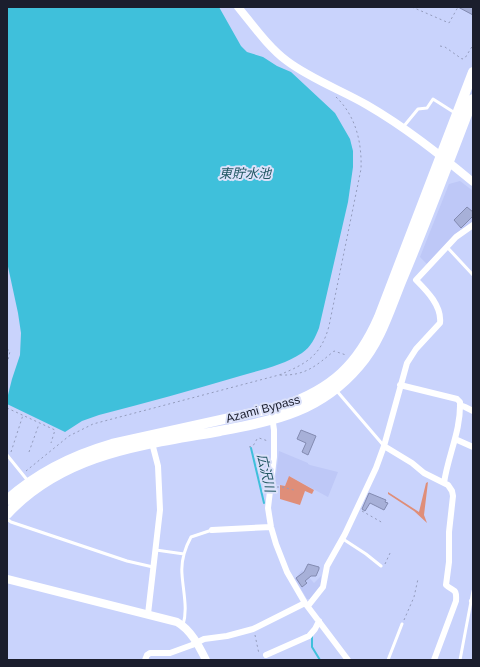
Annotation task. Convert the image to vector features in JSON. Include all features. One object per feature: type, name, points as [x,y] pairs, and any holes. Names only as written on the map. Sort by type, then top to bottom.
[{"type":"main road","name":"Azami Bypass","points":[[7,514],[42,485],[70,468],[110,453],[272,415],[320,390],[346,370],[360,352],[375,327],[473,72]]},
{"type":"main road","name":"Azami Bypass","points":[[7,500],[30,482],[62,464],[100,448],[200,424],[299,411],[316,403],[335,390],[360,366],[380,333],[416,248],[473,99]]},
{"type":"street","points":[[238,7],[287,61],[363,102],[440,155],[473,182]]},
{"type":"street","points":[[145,660],[148,654],[170,653],[204,639],[227,636],[253,629],[306,605],[321,590],[327,566],[343,539],[376,468],[384,446],[407,363],[411,356],[440,323],[440,314],[435,302],[425,288],[416,280],[456,237],[473,225]]},
{"type":"street","points":[[400,385],[457,399],[460,402],[458,426],[445,473],[444,483]]},
{"type":"street","points":[[460,406],[473,411]]},
{"type":"street","points":[[272,415],[275,443],[268,508],[271,527],[284,566],[306,605],[348,660]]},
{"type":"street","points":[[455,439],[473,447]]},
{"type":"street","points":[[148,614],[160,519],[158,466],[152,443]]},
{"type":"street","points":[[384,446],[412,463],[424,473],[444,483],[450,488],[453,496],[446,585],[454,590],[456,594],[454,606],[434,660]]},
{"type":"street","points":[[212,530],[271,527]]},
{"type":"street","points":[[7,579],[173,621],[183,626],[196,643],[206,660]]},
{"type":"street","points":[[263,655],[308,636],[319,622]]},
{"type":"lane","points":[[402,128],[418,109],[427,108],[433,99],[457,114]]},
{"type":"lane","points":[[447,247],[473,275]]},
{"type":"lane","points":[[335,390],[384,446]]},
{"type":"lane","points":[[8,456],[30,482]]},
{"type":"lane","points":[[7,519],[128,561],[153,567]]},
{"type":"lane","points":[[183,626],[185,619],[182,573],[184,554],[191,537],[212,530]]},
{"type":"lane","points":[[343,539],[381,566]]},
{"type":"lane","points":[[156,550],[184,554]]},
{"type":"lane","points":[[460,660],[473,591]]},
{"type":"lane","points":[[388,660],[402,624]]},
{"type":"path","points":[[412,7],[449,23],[458,7]]},
{"type":"path","points":[[440,46],[445,47],[462,59],[465,58],[473,45]]},
{"type":"path","points":[[23,474],[69,436],[93,424],[279,375],[300,366],[321,346],[329,326],[360,176],[361,152],[357,131],[343,104],[333,95]]},
{"type":"path","points":[[7,349],[10,351],[7,365]]},
{"type":"path","points":[[279,375],[303,373],[318,365],[334,351],[349,356]]},
{"type":"path","points":[[7,408],[55,430],[51,443]]},
{"type":"path","points":[[8,456],[23,415]]},
{"type":"path","points":[[30,452],[39,423]]},
{"type":"path","points":[[249,447],[252,446],[256,439],[259,438],[275,443]]},
{"type":"path","points":[[276,488],[282,487],[294,490]]},
{"type":"path","points":[[357,508],[383,523]]},
{"type":"path","points":[[381,566],[386,563],[390,551]]},
{"type":"path","points":[[402,624],[414,596],[418,580]]},
{"type":"path","points":[[253,629],[263,655]]},
{"type":"shaded area","points":[[460,181],[473,191],[473,221],[457,233],[427,264],[420,257],[449,184]]},
{"type":"shaded area","points":[[279,451],[310,465],[338,472],[328,497],[289,476],[285,486],[275,484]]},
{"type":"shaded area","points":[[289,476],[314,490],[312,494],[305,491],[300,505],[280,499],[280,485],[285,486]]},
{"type":"shaded area","points":[[428,482],[424,515],[427,523],[414,511],[388,494],[388,492],[419,512],[426,483]]},
{"type":"shaded area","points":[[302,570],[314,583],[321,576],[321,586],[310,599],[307,599],[295,579]]},
{"type":"water","name":"東貯水池","points":[[7,7],[219,7],[241,46],[247,52],[263,57],[277,66],[291,72],[335,113],[350,139],[353,151],[353,167],[348,202],[319,328],[312,342],[305,351],[288,361],[272,367],[99,415],[82,421],[65,432],[7,404],[12,379],[20,355],[21,333],[7,262]]},
{"type":"building","points":[[458,7],[473,7],[473,15]]},
{"type":"building","points":[[467,207],[473,212],[473,216],[461,228],[454,220]]},
{"type":"building","points":[[301,430],[316,436],[308,455],[302,452],[306,443],[297,439]]},
{"type":"building","points":[[369,493],[386,500],[385,502],[388,503],[384,510],[370,503],[365,511],[362,509]]},
{"type":"building","points":[[308,564],[319,567],[319,569],[316,576],[311,576],[305,581],[307,583],[302,587],[296,578],[304,572]]},
{"type":"waterway","name":"広沢川","points":[[251,448],[264,503]]},
{"type":"waterway","points":[[312,636],[312,647],[320,660]]}]
